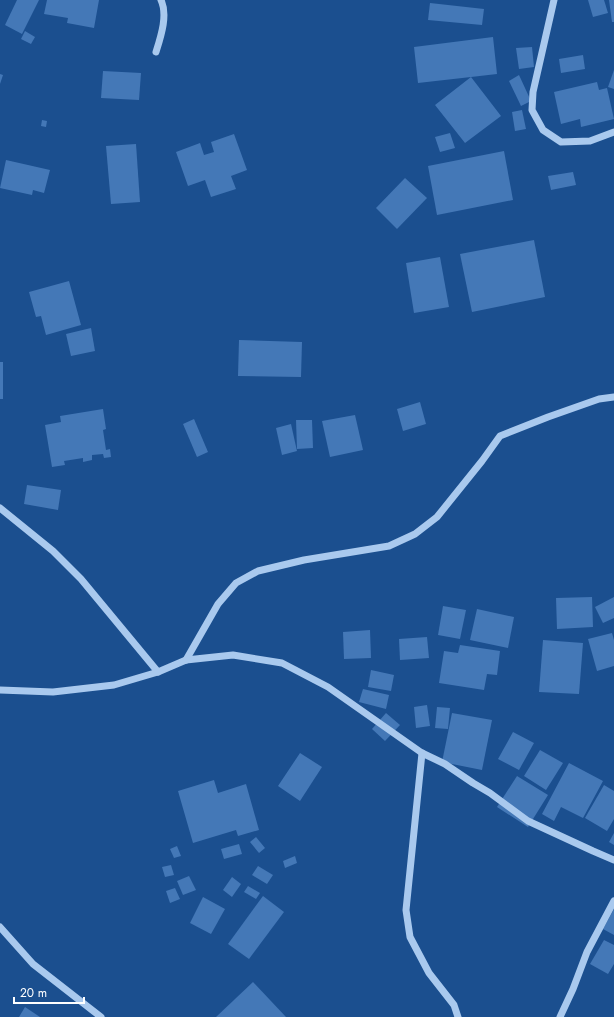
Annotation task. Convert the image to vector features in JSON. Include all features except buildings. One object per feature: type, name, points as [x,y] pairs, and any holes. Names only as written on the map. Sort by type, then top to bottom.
[{"type":"street","points":[[156,52],[163,28],[161,0]]},
{"type":"street","points":[[554,0],[533,92],[532,110],[543,130],[560,142],[590,141],[614,132]]},
{"type":"street","points":[[186,660],[218,604],[236,584],[258,571],[304,560],[389,546],[415,534],[437,516],[482,461],[500,436],[598,399],[614,397]]},
{"type":"street","points":[[0,508],[53,551],[81,579],[158,672]]},
{"type":"street","points":[[0,690],[53,692],[114,684],[158,672],[186,660],[233,655],[282,663],[328,687],[422,753],[445,764],[490,793],[528,821],[614,860]]},
{"type":"street","points":[[422,753],[406,910],[410,937],[428,974],[454,1004],[458,1017]]},
{"type":"street","points":[[560,1017],[573,989],[587,952],[614,901]]},
{"type":"street","points":[[0,926],[33,964],[102,1017]]}]
